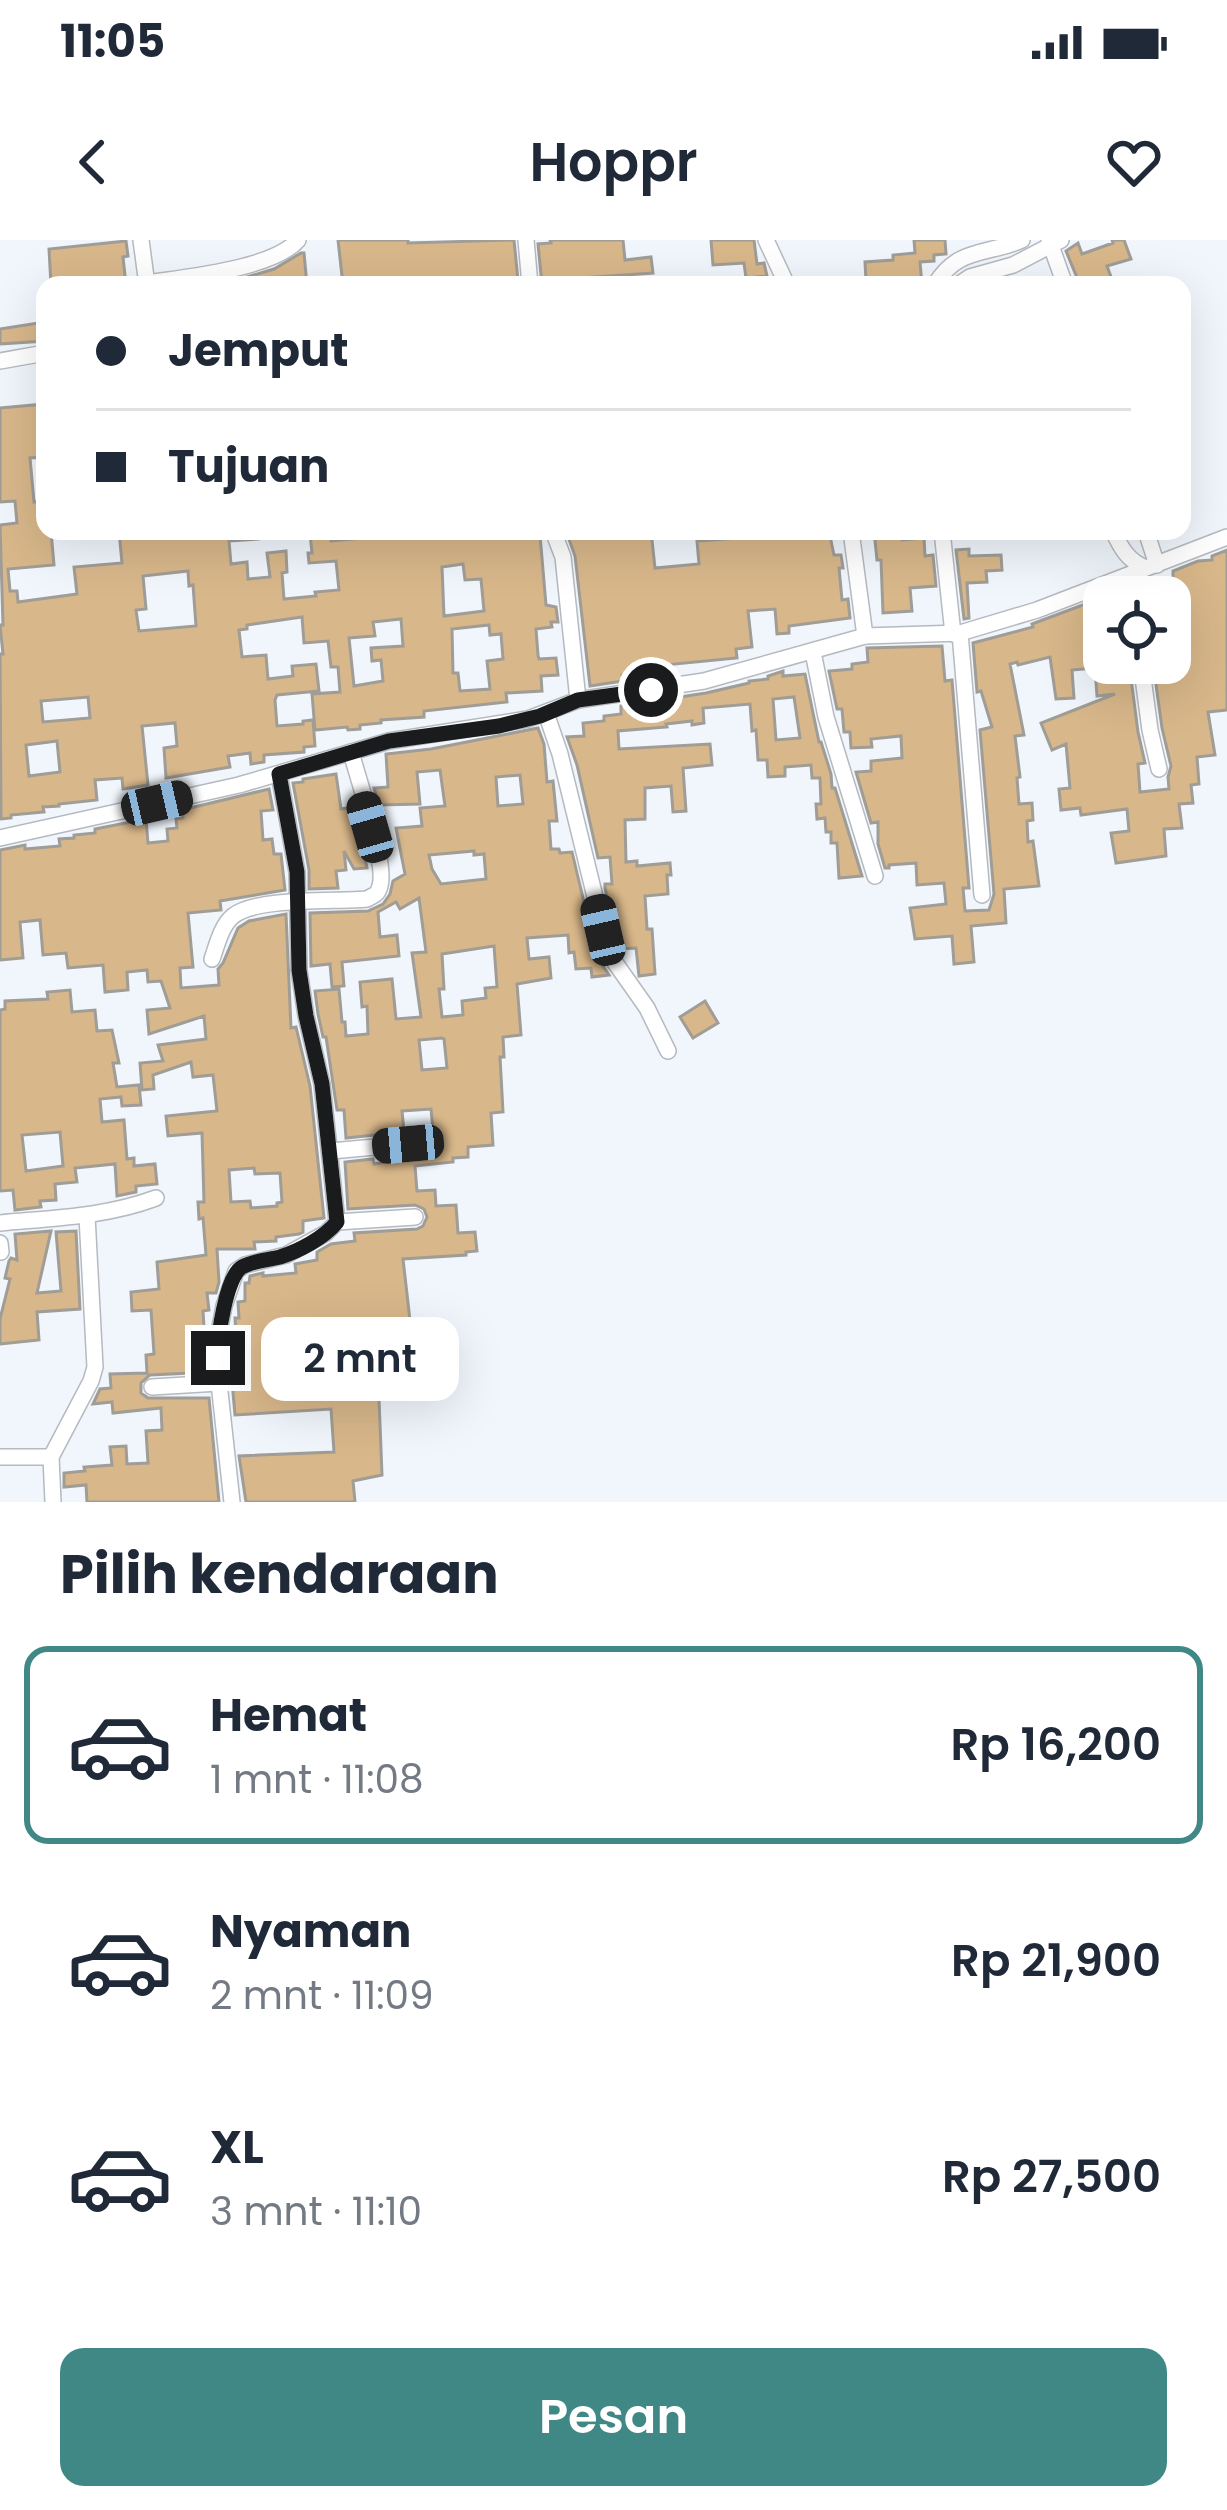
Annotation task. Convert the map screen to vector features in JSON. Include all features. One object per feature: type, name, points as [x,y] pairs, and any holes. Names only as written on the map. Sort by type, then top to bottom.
[{"type":"street","points":[[141,240],[146,276]]},
{"type":"street","points":[[194,276],[263,260],[288,251],[298,240]]},
{"type":"street","points":[[526,240],[529,276]]},
{"type":"street","points":[[766,240],[783,276]]},
{"type":"street","points":[[942,276],[951,263],[1022,240]]},
{"type":"street","points":[[975,276],[1013,265],[1054,242],[1062,276]]},
{"type":"street","points":[[0,362],[36,355]]},
{"type":"street","points":[[0,838],[279,774],[389,741],[548,718],[578,700],[704,681],[865,637],[949,634],[1037,610],[1227,537]]},
{"type":"street","points":[[556,540],[563,557],[578,700]]},
{"type":"street","points":[[852,540],[865,637]]},
{"type":"street","points":[[943,540],[949,634],[982,896]]},
{"type":"street","points":[[1118,540],[1144,569]]},
{"type":"street","points":[[1141,576],[1145,540]]},
{"type":"street","points":[[813,652],[826,717],[875,876]]},
{"type":"street","points":[[1144,684],[1159,769]]},
{"type":"street","points":[[548,718],[609,954],[647,1008],[668,1051]]},
{"type":"street","points":[[212,959],[224,927],[236,914],[261,906],[367,899],[377,892],[382,881],[380,860],[351,752]]},
{"type":"street","points":[[279,774],[297,872],[299,970],[322,1084],[337,1222]]},
{"type":"street","points":[[331,1151],[408,1144]]},
{"type":"street","points":[[0,1223],[87,1216],[156,1198]]},
{"type":"street","points":[[53,1502],[51,1457],[95,1366],[87,1216]]},
{"type":"street","points":[[232,1502],[217,1343],[236,1271],[286,1255],[337,1222],[415,1217]]},
{"type":"street","points":[[0,1243],[1,1252]]},
{"type":"street","points":[[152,1387],[218,1383]]},
{"type":"street","points":[[0,1457],[51,1457]]},
{"type":"building","points":[[338,240],[514,240],[518,276],[342,276]]},
{"type":"building","points":[[623,240],[625,260],[651,257],[653,273],[541,276],[538,244]]},
{"type":"building","points":[[711,240],[754,240],[757,264],[764,263],[767,276],[746,276],[744,263],[713,265]]},
{"type":"building","points":[[914,240],[945,240],[946,254],[920,262],[921,276],[866,276],[865,262],[915,253]]},
{"type":"building","points":[[1124,240],[1131,259],[1107,266],[1111,276],[1076,276],[1066,251],[1078,243],[1082,254]]},
{"type":"building","points":[[126,241],[125,276],[50,276],[49,249]]},
{"type":"building","points":[[304,253],[306,276],[250,276]]},
{"type":"building","points":[[36,323],[36,342],[0,344],[0,329]]},
{"type":"building","points":[[36,405],[36,458],[30,458],[36,540],[52,540],[54,565],[8,569],[10,591],[17,591],[18,602],[77,594],[74,567],[122,563],[120,540],[244,540],[229,541],[231,564],[247,562],[248,579],[270,577],[267,553],[286,551],[284,599],[339,590],[336,561],[309,563],[311,540],[540,540],[546,605],[556,607],[558,622],[536,629],[538,655],[539,659],[556,658],[558,675],[541,676],[542,691],[506,693],[507,702],[424,711],[424,717],[381,720],[360,725],[360,729],[315,730],[312,694],[340,692],[338,667],[331,667],[328,641],[304,643],[302,617],[247,625],[239,630],[242,657],[266,655],[268,679],[293,676],[292,666],[316,664],[319,691],[277,695],[275,700],[277,726],[313,720],[315,746],[304,747],[304,752],[264,755],[264,762],[251,764],[250,753],[228,756],[230,767],[166,778],[164,748],[177,746],[175,723],[142,726],[148,785],[123,789],[122,778],[95,780],[97,800],[43,807],[44,812],[1,819],[0,525],[17,523],[15,501],[0,502],[0,408]],"holes":[[[463,564],[465,580],[481,579],[484,611],[444,616],[442,567]],[[188,571],[196,626],[139,631],[136,610],[146,609],[143,576]],[[401,619],[403,646],[371,648],[372,661],[381,660],[383,681],[354,686],[349,638],[375,636],[373,622]],[[489,625],[490,635],[501,634],[503,659],[487,661],[490,689],[460,691],[458,673],[453,673],[452,629]],[[88,697],[90,718],[43,722],[41,701]],[[57,741],[60,772],[29,776],[26,745]]]},
{"type":"building","points":[[569,540],[652,540],[655,568],[699,564],[697,541],[831,540],[834,555],[841,555],[842,600],[848,599],[850,618],[789,626],[789,633],[777,634],[775,609],[748,611],[752,647],[736,649],[737,658],[664,665],[665,673],[630,671],[622,675],[623,681],[590,686]]},
{"type":"building","points":[[875,540],[924,540],[925,556],[933,555],[936,586],[910,588],[912,611],[883,613],[881,560],[877,560]]},
{"type":"building","points":[[969,549],[969,556],[1001,555],[1002,570],[986,571],[987,582],[967,583],[969,618],[964,619],[956,550]]},
{"type":"building","points":[[1227,550],[1227,710],[1208,712],[1215,755],[1197,757],[1199,784],[1191,785],[1193,803],[1179,804],[1182,828],[1164,829],[1166,856],[1116,863],[1111,833],[1129,831],[1127,809],[1081,815],[1080,808],[1061,810],[1059,789],[1070,788],[1066,744],[1052,750],[1041,723],[1115,694],[1097,696],[1096,684],[1132,684],[1145,763],[1138,764],[1140,792],[1169,789],[1171,766],[1156,684],[1191,684],[1191,576],[1173,576],[1173,571],[1212,560]]},
{"type":"building","points":[[1083,605],[1083,669],[1072,670],[1074,698],[1056,699],[1050,657],[1010,664],[1024,735],[1015,736],[1019,804],[1032,803],[1028,842],[1033,841],[1039,886],[1004,889],[1006,923],[971,926],[974,962],[954,964],[952,936],[915,939],[910,908],[946,904],[944,883],[917,885],[916,863],[885,868],[878,822],[871,823],[856,772],[871,771],[871,761],[902,758],[901,736],[871,739],[872,747],[851,748],[829,671],[868,662],[867,648],[942,646],[945,681],[952,680],[969,888],[963,888],[965,911],[989,910],[994,894],[980,730],[992,727],[981,691],[977,692],[973,643]]},
{"type":"building","points":[[783,671],[783,676],[805,674],[819,742],[862,876],[839,878],[837,843],[831,843],[825,818],[817,819],[820,778],[812,778],[811,765],[785,767],[785,776],[768,777],[767,760],[758,760],[750,704],[703,708],[704,723],[618,731],[619,749],[710,744],[712,765],[683,768],[686,811],[673,812],[671,786],[645,788],[645,819],[625,820],[626,862],[637,861],[637,866],[670,863],[668,894],[645,896],[655,974],[639,976],[636,948],[620,949],[605,888],[612,884],[610,857],[598,858],[567,737],[584,736],[583,723],[621,714],[621,706],[706,693]],"holes":[[[794,697],[800,738],[776,740],[773,699]]]},
{"type":"building","points":[[538,728],[547,782],[553,781],[557,821],[549,821],[551,849],[572,852],[597,957],[609,975],[592,977],[591,968],[576,969],[568,935],[527,938],[529,959],[549,957],[551,978],[517,984],[521,1035],[503,1037],[503,1112],[491,1113],[493,1145],[468,1147],[468,1157],[453,1158],[453,1162],[415,1166],[417,1191],[435,1190],[436,1206],[456,1205],[458,1233],[475,1232],[477,1251],[403,1259],[411,1329],[371,1336],[373,1356],[391,1355],[394,1390],[382,1391],[383,1399],[379,1399],[382,1475],[353,1481],[355,1502],[246,1502],[239,1456],[334,1452],[331,1409],[235,1415],[229,1348],[231,1336],[236,1335],[238,1302],[245,1301],[245,1283],[250,1276],[263,1273],[296,1273],[295,1264],[317,1260],[317,1252],[331,1244],[355,1241],[354,1233],[417,1229],[427,1217],[415,1205],[348,1209],[345,1162],[373,1159],[374,1164],[413,1157],[420,1144],[413,1133],[433,1129],[431,1109],[402,1111],[404,1132],[346,1138],[344,1110],[337,1110],[315,991],[339,989],[346,1036],[368,1034],[360,982],[392,979],[396,1019],[421,1017],[412,953],[426,952],[419,898],[400,909],[396,902],[378,912],[380,937],[397,935],[399,956],[342,962],[344,986],[332,987],[330,964],[311,966],[310,913],[368,911],[383,904],[393,881],[405,874],[396,828],[422,826],[420,808],[445,806],[440,770],[417,772],[420,804],[379,805],[374,788],[388,787],[386,754]],"holes":[[[520,775],[523,804],[498,806],[496,777]],[[484,854],[486,879],[441,884],[429,855]],[[494,946],[497,987],[485,988],[486,998],[462,1001],[463,1015],[442,1017],[442,954]],[[444,1039],[447,1068],[422,1070],[419,1040]],[[331,1362],[333,1386],[299,1389],[297,1365]]]},
{"type":"building","points":[[336,774],[341,809],[354,807],[367,868],[354,869],[344,851],[346,870],[336,871],[338,888],[309,889],[293,783]]},
{"type":"building","points":[[269,789],[273,810],[261,811],[263,840],[272,839],[274,854],[281,854],[285,890],[220,901],[221,910],[188,913],[193,967],[180,968],[181,988],[219,985],[218,969],[238,928],[249,921],[286,914],[291,1028],[296,1027],[310,1086],[324,1218],[303,1221],[299,1234],[254,1242],[255,1249],[217,1249],[219,1282],[216,1293],[207,1293],[209,1310],[203,1311],[201,1328],[206,1368],[150,1375],[141,1383],[141,1393],[148,1398],[209,1398],[219,1502],[87,1502],[86,1485],[64,1487],[64,1473],[112,1465],[110,1447],[126,1446],[127,1464],[148,1463],[146,1431],[162,1430],[161,1408],[113,1413],[112,1402],[93,1404],[100,1389],[111,1388],[110,1374],[147,1373],[146,1355],[154,1354],[151,1310],[132,1311],[131,1292],[159,1289],[157,1262],[206,1255],[198,1202],[204,1202],[202,1133],[168,1136],[166,1116],[217,1111],[213,1075],[193,1077],[191,1062],[153,1075],[154,1089],[142,1090],[140,1063],[163,1061],[158,1045],[206,1039],[204,1016],[149,1034],[147,1010],[170,1008],[161,981],[148,982],[147,970],[127,972],[128,990],[105,992],[103,965],[68,968],[66,953],[43,955],[40,920],[20,922],[23,958],[0,960],[0,850],[60,846],[59,839],[146,819],[148,843],[168,841],[167,829],[177,828],[182,810]],"holes":[[[254,1168],[255,1174],[280,1173],[282,1202],[251,1208],[250,1201],[231,1202],[229,1170]]]},
{"type":"building","points":[[70,990],[72,1012],[95,1010],[97,1031],[112,1030],[119,1063],[113,1063],[117,1087],[139,1085],[141,1105],[122,1106],[121,1097],[100,1099],[102,1122],[124,1120],[127,1159],[134,1158],[134,1166],[155,1164],[157,1184],[136,1186],[136,1192],[117,1196],[115,1164],[75,1168],[77,1182],[55,1184],[56,1200],[40,1201],[41,1207],[15,1210],[13,1190],[0,1191],[0,1010],[5,1009],[5,1001],[48,999],[47,992]],"holes":[[[60,1132],[63,1166],[26,1171],[22,1135]]]},
{"type":"building","points":[[705,1001],[718,1023],[693,1038],[680,1017]]},
{"type":"building","points":[[51,1231],[37,1293],[61,1291],[56,1232],[76,1231],[80,1309],[37,1312],[39,1340],[0,1344],[0,1319],[10,1279],[5,1278],[11,1258],[17,1260],[15,1234]]},
{"type":"route","points":[[218,1358],[221,1321],[236,1271],[286,1255],[337,1222],[322,1084],[299,970],[297,872],[279,774],[366,746],[499,726],[578,700],[651,690]]}]
